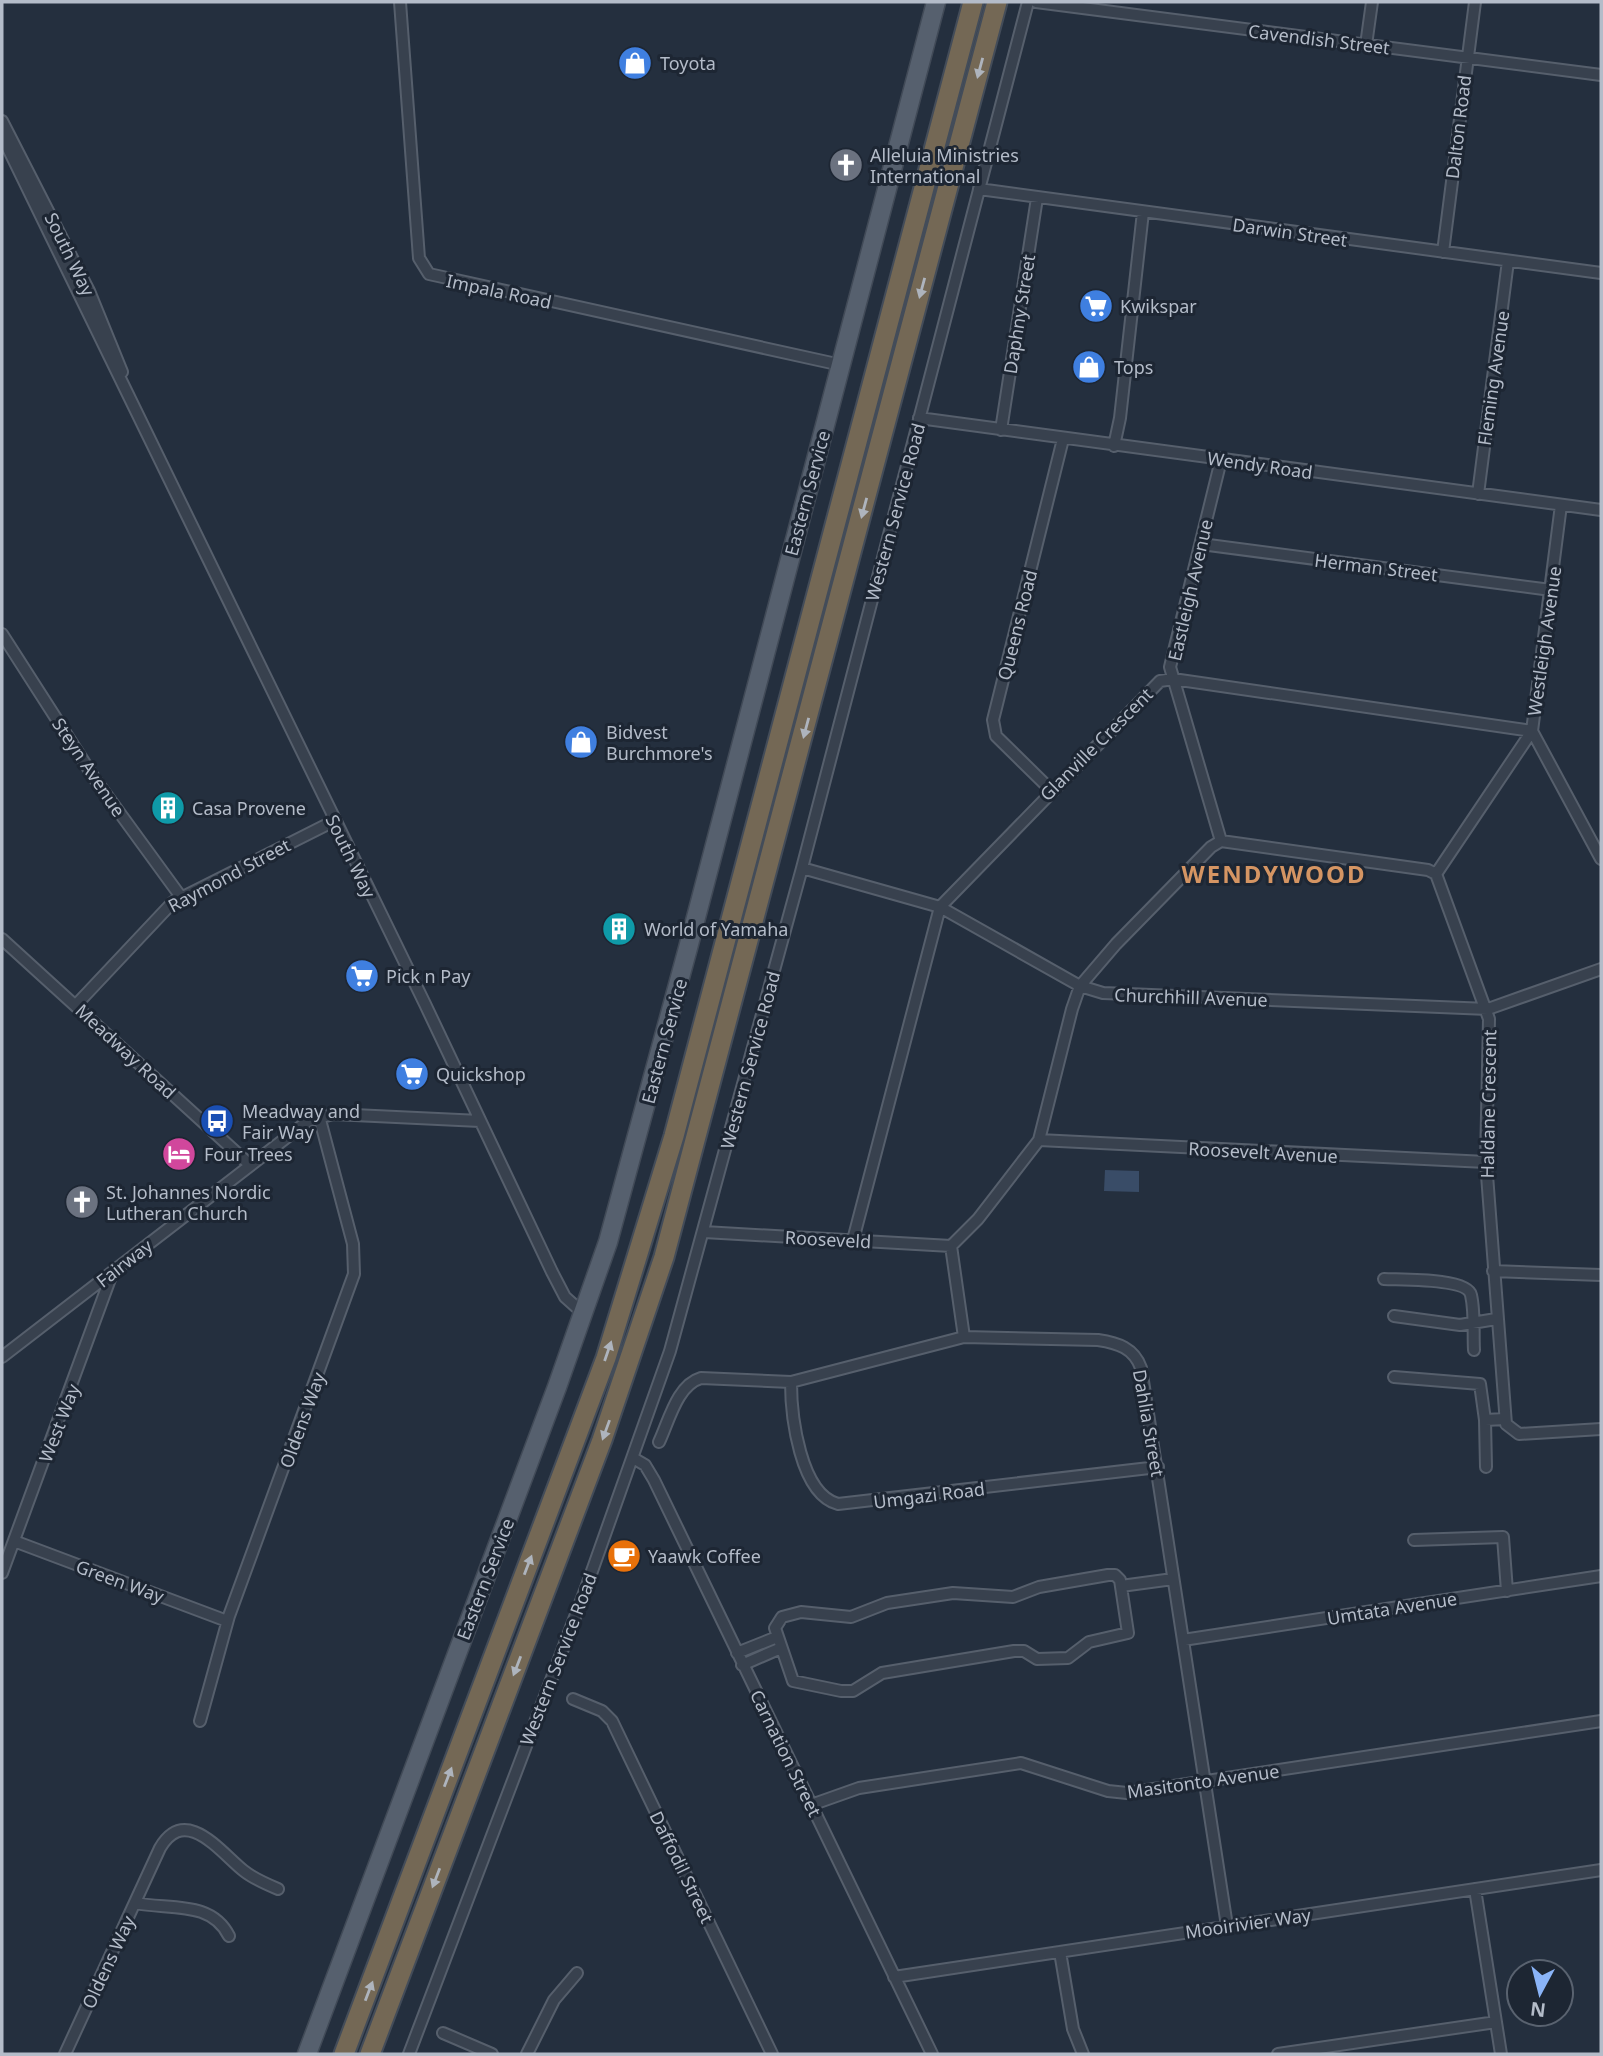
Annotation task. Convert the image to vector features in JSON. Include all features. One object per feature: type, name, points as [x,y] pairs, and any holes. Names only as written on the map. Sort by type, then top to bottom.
[{"type":"highway","points":[[344,2054],[601,1370],[641,1251],[674,1136],[973,2]]},
{"type":"highway","points":[[370,2054],[603,1440],[661,1269],[711,1091],[997,2]]},
{"type":"main road","name":"Eastern Service","points":[[307,2054],[584,1314],[644,1115],[936,2]]},
{"type":"street","name":"Impala Road","points":[[400,2],[419,258],[429,274],[841,365]]},
{"type":"street","name":"Western Service Road","points":[[409,2054],[659,1386],[704,1232],[802,868],[1028,2]]},
{"type":"street","name":"Cavendish Street","points":[[1036,2],[1601,75]]},
{"type":"street","points":[[1366,45],[1372,2]]},
{"type":"street","name":"Dalton Road","points":[[1443,252],[1475,2]]},
{"type":"street","name":"South Way","points":[[2,121],[89,291],[123,373],[127,391]]},
{"type":"street","name":"South Way","points":[[2,136],[559,1287],[584,1314]]},
{"type":"street","name":"Darwin Street","points":[[979,188],[1601,274]]},
{"type":"street","name":"Daphny Street","points":[[1001,430],[1037,198]]},
{"type":"street","points":[[1114,446],[1120,418],[1143,212]]},
{"type":"street","name":"Fleming Avenue","points":[[1478,494],[1508,261]]},
{"type":"street","name":"Wendy Road","points":[[919,418],[1601,510]]},
{"type":"street","name":"Queens Road","points":[[1051,790],[996,737],[993,720],[1063,439]]},
{"type":"street","name":"Eastleigh Avenue","points":[[1221,460],[1170,667],[1221,841]]},
{"type":"street","name":"Westleigh Avenue","points":[[1436,874],[1532,731],[1561,505]]},
{"type":"street","name":"Herman Street","points":[[1201,544],[1551,590]]},
{"type":"street","name":"Steyn Avenue","points":[[2,634],[95,779],[181,897]]},
{"type":"street","name":"Glanville Crescent","points":[[853,1240],[940,907],[1160,681],[1173,679],[1532,731]]},
{"type":"street","points":[[1532,731],[1601,859]]},
{"type":"street","name":"Raymond Street","points":[[76,1005],[163,910],[181,897],[334,821]]},
{"type":"street","points":[[1590,838],[1601,832]]},
{"type":"street","points":[[964,1337],[951,1246],[978,1219],[1039,1140],[1080,986],[1140,918],[1221,841],[1425,870],[1436,874]]},
{"type":"street","name":"Churchhill Avenue","points":[[802,868],[940,907],[1080,986],[1114,994],[1488,1009],[1601,969]]},
{"type":"street","name":"Haldane Crescent","points":[[1436,874],[1488,1009],[1486,1162],[1504,1419],[1510,1430],[1523,1434],[1601,1429]]},
{"type":"street","name":"Meadway Road","points":[[2,939],[249,1164]]},
{"type":"street","name":"Fairway","points":[[2,1357],[294,1129],[320,1116],[342,1114],[480,1121]]},
{"type":"street","name":"Oldens Way","points":[[201,1721],[227,1621],[348,1297],[355,1267],[353,1244],[320,1116]]},
{"type":"street","name":"Roosevelt Avenue","points":[[1039,1140],[1486,1162]]},
{"type":"street","name":"Rooseveld","points":[[704,1232],[951,1246]]},
{"type":"street","name":"West Way","points":[[2,1573],[113,1271]]},
{"type":"street","points":[[1493,1271],[1601,1275]]},
{"type":"street","points":[[1384,1279],[1460,1285],[1471,1296],[1474,1350]]},
{"type":"street","points":[[1394,1316],[1460,1325],[1496,1319]]},
{"type":"street","name":"Dahlia Street","points":[[659,1442],[683,1391],[696,1380],[791,1382],[964,1337],[1098,1340],[1127,1348],[1141,1368],[1227,1926]]},
{"type":"street","points":[[1394,1377],[1480,1384],[1485,1420],[1486,1467]]},
{"type":"street","name":"Umgazi Road","points":[[791,1382],[794,1430],[803,1457],[819,1493],[838,1504],[1158,1467]]},
{"type":"street","points":[[1485,1420],[1504,1419]]},
{"type":"street","name":"Carnation Street","points":[[633,1458],[651,1474],[932,2054]]},
{"type":"street","points":[[1414,1539],[1503,1537],[1507,1591]]},
{"type":"street","name":"Green Way","points":[[14,1541],[227,1621]]},
{"type":"street","points":[[1108,1575],[1118,1577],[1128,1633],[1089,1642],[1068,1658],[1037,1659],[1024,1651],[1014,1651],[882,1673],[864,1686],[846,1692],[794,1682],[779,1642],[777,1621],[801,1612],[851,1617],[887,1603],[953,1593],[1013,1597],[1038,1587],[1108,1575]]},
{"type":"street","name":"Umtata Avenue","points":[[1183,1640],[1601,1576]]},
{"type":"street","points":[[1121,1586],[1173,1579]]},
{"type":"street","points":[[737,1653],[779,1642]]},
{"type":"street","points":[[743,1665],[779,1642]]},
{"type":"street","name":"Daffodil Street","points":[[573,1699],[602,1711],[612,1721],[772,2054]]},
{"type":"street","name":"Masitonto Avenue","points":[[811,1805],[859,1788],[1021,1763],[1120,1793],[1601,1721]]},
{"type":"street","name":"Oldens Way","points":[[65,2054],[163,1842],[188,1830],[199,1833],[246,1873],[278,1889]]},
{"type":"street","name":"Mooirivier Way","points":[[894,1978],[1601,1870]]},
{"type":"street","points":[[1475,1889],[1501,2054]]},
{"type":"street","points":[[135,1903],[203,1911],[223,1925],[229,1936]]},
{"type":"street","points":[[1060,1952],[1073,2029],[1083,2054]]},
{"type":"street","points":[[527,2054],[554,2000],[577,1973]]},
{"type":"street","points":[[1278,2054],[1496,2022]]},
{"type":"street","points":[[443,2033],[492,2054]]},
{"type":"water","points":[[1105,1170],[1139,1171],[1139,1192],[1104,1191]]},
{"type":"place","name":"Toyota","points":[[635,63]]},
{"type":"place","name":"Alleluia Ministries International","points":[[846,165]]},
{"type":"place","name":"Kwikspar","points":[[1096,306]]},
{"type":"place","name":"Tops","points":[[1089,367]]},
{"type":"place","name":"Bidvest Burchmore's","points":[[581,742]]},
{"type":"place","name":"Casa Provene","points":[[168,808]]},
{"type":"place","name":"World of Yamaha","points":[[619,929]]},
{"type":"place","name":"Pick n Pay","points":[[362,976]]},
{"type":"place","name":"Quickshop","points":[[412,1074]]},
{"type":"place","name":"Meadway and Fair Way","points":[[217,1121]]},
{"type":"place","name":"Four Trees","points":[[179,1154]]},
{"type":"place","name":"St. Johannes Nordic Lutheran Church","points":[[82,1202]]},
{"type":"place","name":"Yaawk Coffee","points":[[624,1556]]},
{"type":"district","name":"WENDYWOOD","points":[[1274,873]]}]
